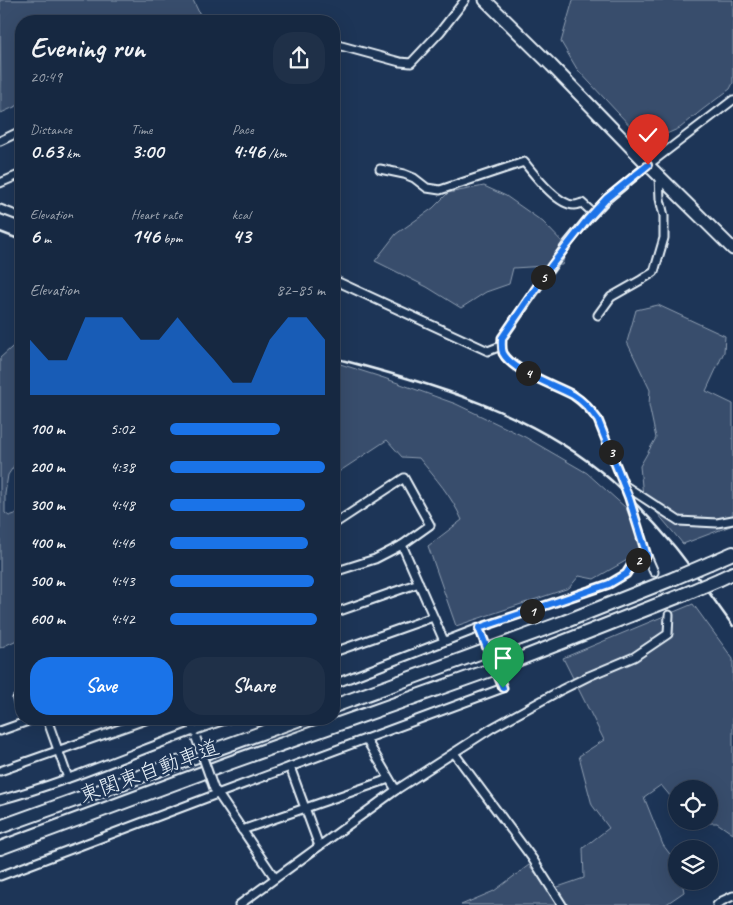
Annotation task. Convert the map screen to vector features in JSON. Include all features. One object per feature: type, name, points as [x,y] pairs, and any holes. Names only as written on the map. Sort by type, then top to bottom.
[{"type":"highway","points":[[340,704],[564,622],[733,553]]},
{"type":"highway","name":"東関東自動車道","points":[[340,724],[491,670],[685,594],[733,573]]},
{"type":"highway","name":"東関東自動車道","points":[[0,827],[283,725]]},
{"type":"highway","name":"東関東自動車道","points":[[0,848],[336,725]]},
{"type":"main road","points":[[484,0],[733,249]]},
{"type":"street","points":[[340,45],[400,62],[411,63],[440,32],[465,0]]},
{"type":"street","points":[[654,572],[624,485],[598,420],[590,409],[574,396],[516,366],[504,355],[501,346],[502,338],[568,243],[607,198],[733,100]]},
{"type":"street","points":[[0,141],[15,135]]},
{"type":"street","points":[[380,169],[404,174],[414,178],[427,188],[440,190],[524,162],[557,198],[573,205],[582,203],[593,213]]},
{"type":"street","points":[[598,315],[611,297],[654,272],[664,238],[664,216],[660,200],[659,176]]},
{"type":"street","points":[[0,183],[15,177]]},
{"type":"street","points":[[0,209],[15,215]]},
{"type":"street","points":[[340,283],[488,351],[501,346]]},
{"type":"street","points":[[340,520],[404,478],[430,525],[402,546],[375,559],[340,570]]},
{"type":"street","points":[[624,485],[679,521],[717,523],[733,520]]},
{"type":"street","points":[[402,546],[444,641]]},
{"type":"street","points":[[340,682],[479,628],[609,584],[626,574],[633,563],[647,556]]},
{"type":"street","points":[[340,611],[419,583]]},
{"type":"street","points":[[239,905],[396,790],[492,728],[589,676],[634,657],[668,634],[669,615]]},
{"type":"street","points":[[340,650],[433,617]]},
{"type":"street","points":[[0,876],[216,791],[290,767],[503,688],[479,628]]},
{"type":"street","points":[[0,731],[15,724]]},
{"type":"street","points":[[48,725],[68,778]]},
{"type":"street","points":[[0,770],[131,725]]},
{"type":"street","points":[[192,725],[216,791],[276,878]]},
{"type":"street","points":[[0,800],[85,773],[209,725]]},
{"type":"street","points":[[366,739],[396,790]]},
{"type":"street","points":[[454,753],[532,858],[562,905]]},
{"type":"street","points":[[290,767],[320,846]]},
{"type":"street","points":[[242,830],[389,779]]},
{"type":"street","points":[[717,905],[733,896]]},
{"type":"shaded area","points":[[0,0],[193,0],[200,15],[15,15],[15,107],[1,113]]},
{"type":"shaded area","points":[[573,0],[733,0],[733,83],[730,89],[680,128],[646,143],[577,69],[561,42]]},
{"type":"shaded area","points":[[484,186],[506,196],[543,222],[567,247],[562,265],[513,268],[509,284],[486,292],[461,308],[427,287],[375,261],[396,234],[433,208],[448,193]]},
{"type":"shaded area","points":[[658,305],[725,336],[724,352],[706,391],[733,404],[733,525],[683,544],[643,496],[640,466],[656,438],[649,405],[650,390],[627,342],[636,310]]},
{"type":"shaded area","points":[[15,344],[15,464],[8,475],[5,513],[9,516],[15,514],[15,641],[0,648],[0,358]]},
{"type":"shaded area","points":[[340,364],[456,404],[525,437],[587,473],[626,508],[643,551],[594,579],[579,576],[569,588],[456,626],[428,546],[462,520],[448,495],[419,458],[402,457],[387,440],[340,471]]},
{"type":"shaded area","points":[[693,604],[733,659],[733,834],[718,824],[718,780],[668,780],[668,793],[661,785],[644,797],[663,845],[668,852],[668,890],[684,890],[684,892],[665,905],[461,905],[494,891],[529,865],[549,890],[584,878],[583,848],[609,828],[592,805],[579,756],[604,740],[563,658]]},
{"type":"tunnel","points":[[654,572],[669,615]]},
{"type":"railway","points":[[0,232],[15,238]]},
{"type":"railway","points":[[340,360],[408,378],[481,403],[549,436],[582,457],[612,481],[645,513],[690,566],[733,626]]},
{"type":"route","points":[[503,688],[479,628],[609,584],[626,574],[633,563],[647,556],[629,498],[598,420],[590,409],[574,396],[516,366],[504,355],[501,346],[502,338],[568,243],[607,198],[648,165]]}]
